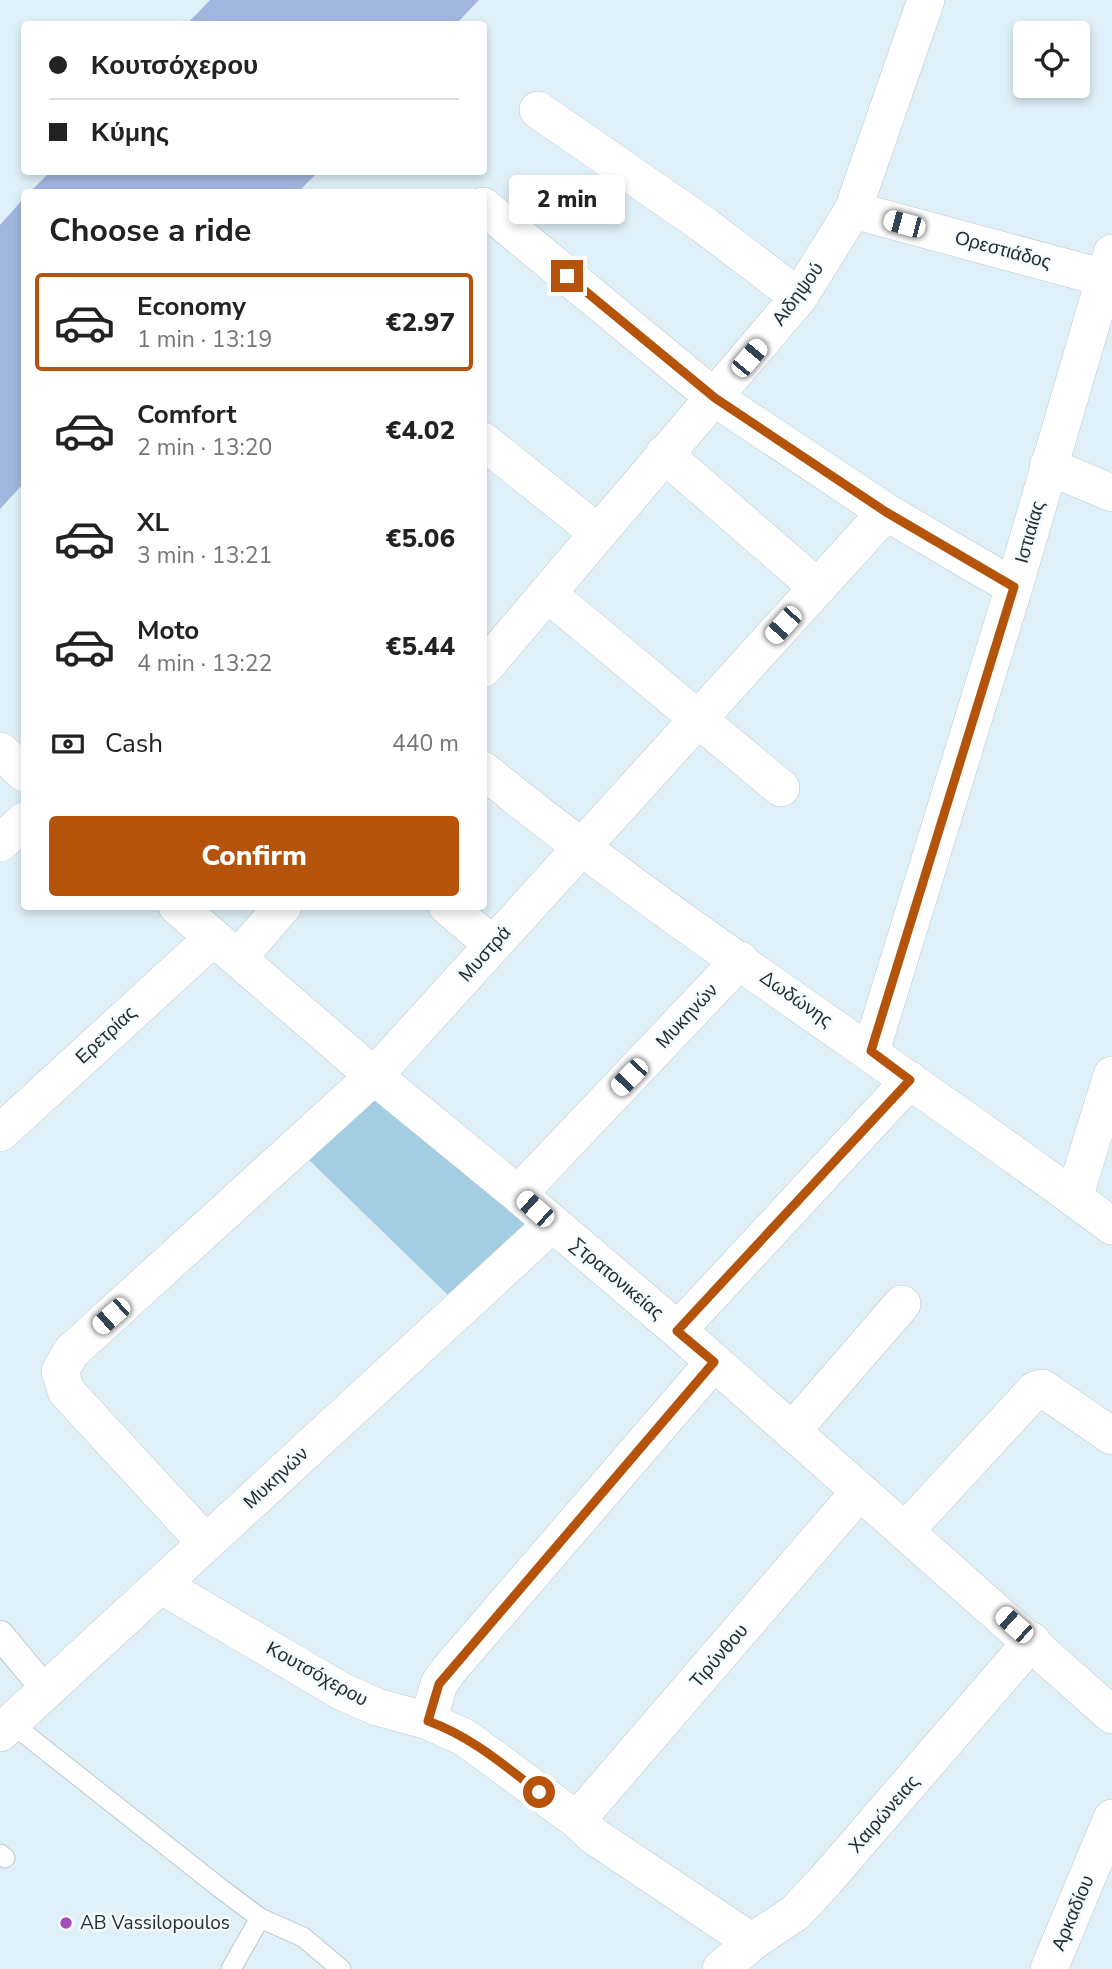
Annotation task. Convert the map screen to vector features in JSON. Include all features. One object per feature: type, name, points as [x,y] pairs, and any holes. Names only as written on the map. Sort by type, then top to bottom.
[{"type":"street","name":"Αιδηψού","points":[[487,664],[799,297],[853,210],[926,0]]},
{"type":"street","points":[[538,110],[704,225],[799,297]]},
{"type":"street","points":[[487,209],[715,398],[886,512],[1014,587]]},
{"type":"street","name":"Ορεστιάδος","points":[[853,210],[1109,270]]},
{"type":"street","name":"Ιστιαίας","points":[[871,1051],[1109,270]]},
{"type":"street","points":[[487,444],[597,532]]},
{"type":"street","points":[[664,454],[817,587]]},
{"type":"street","points":[[1048,466],[1112,494]]},
{"type":"street","name":"Μυστρά","points":[[206,1543],[66,1391],[61,1371],[71,1352],[373,1076],[886,512]]},
{"type":"street","points":[[547,593],[781,788]]},
{"type":"street","points":[[0,751],[21,770]]},
{"type":"street","name":"Δωδώνης","points":[[487,773],[579,848],[871,1051],[1112,1226]]},
{"type":"street","points":[[0,843],[21,824]]},
{"type":"street","name":"Στρατονικείας","points":[[182,910],[373,1076],[518,1194],[714,1362],[1032,1641],[1112,1715]]},
{"type":"street","points":[[226,948],[278,910]]},
{"type":"street","points":[[452,910],[493,945]]},
{"type":"street","name":"Ερετρίας","points":[[0,1133],[226,948]]},
{"type":"street","name":"Μυκηνών","points":[[518,1194],[740,960]]},
{"type":"street","points":[[1074,1198],[1112,1075]]},
{"type":"street","points":[[677,1331],[910,1080]]},
{"type":"street","name":"Μυκηνών","points":[[5,1728],[552,1224]]},
{"type":"street","points":[[792,1431],[902,1304]]},
{"type":"street","points":[[428,1721],[439,1684],[448,1671],[714,1362]]},
{"type":"street","points":[[906,1530],[1035,1390],[1042,1388],[1112,1436]]},
{"type":"street","name":"Τιρύνθου","points":[[578,1820],[860,1491]]},
{"type":"street","name":"Κουτσόχερου","points":[[161,1585],[341,1690],[377,1707],[447,1728],[482,1749],[578,1820],[594,1836],[752,1942]]},
{"type":"street","points":[[0,1635],[45,1689]]},
{"type":"street","name":"Χαιρώνειας","points":[[721,1969],[752,1942],[794,1913],[825,1881],[1032,1641]]},
{"type":"street","name":"Αρκαδίου","points":[[1049,1969],[1104,1862],[1112,1818]]},
{"type":"lane","points":[[5,1728],[260,1918],[303,1937],[341,1969]]},
{"type":"lane","points":[[231,1969],[260,1918]]},
{"type":"shaded area","points":[[210,0],[479,0],[459,21],[190,21]]},
{"type":"shaded area","points":[[47,175],[315,175],[301,189],[33,189]]},
{"type":"shaded area","points":[[21,201],[21,486],[0,509],[0,225]]},
{"type":"shaded area","points":[[373,1091],[532,1223],[452,1299],[304,1155]]},
{"type":"place","name":"AB Vassilopoulos","points":[[66,1923]]},
{"type":"route","points":[[539,1792],[464,1737],[428,1721],[439,1684],[714,1362],[677,1331],[910,1080],[871,1051],[1014,587],[886,512],[715,398],[567,276]]}]
